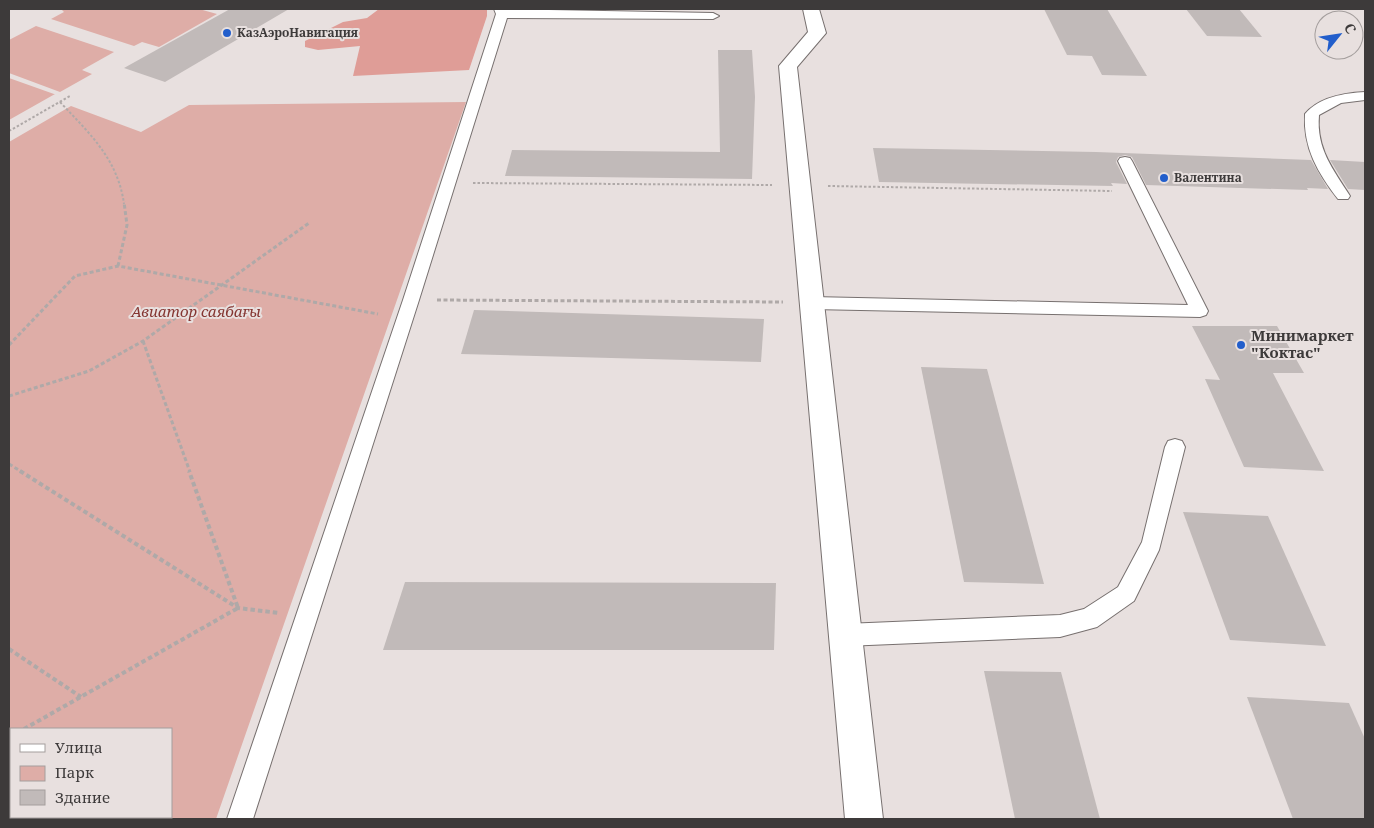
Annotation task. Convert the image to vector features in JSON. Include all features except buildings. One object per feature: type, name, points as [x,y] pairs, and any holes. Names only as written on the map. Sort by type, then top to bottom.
[{"type":"street","points":[[811,9],[817,33],[788,66],[864,819]]},
{"type":"lane","points":[[240,819],[411,300],[501,11],[713,16]]},
{"type":"lane","points":[[1343,196],[1316,156],[1310,128],[1312,114],[1322,105],[1335,100],[1349,96],[1365,96]]},
{"type":"lane","points":[[812,303],[1200,311],[1125,161]]},
{"type":"lane","points":[[845,635],[1060,626],[1089,619],[1126,594],[1152,542],[1175,447]]},
{"type":"path","points":[[9,131],[70,96]]},
{"type":"path","points":[[60,102],[102,147],[122,190],[126,225],[118,266]]},
{"type":"path","points":[[9,396],[89,371],[143,342],[309,223]]},
{"type":"path","points":[[9,345],[75,276],[118,266],[404,319]]},
{"type":"path","points":[[411,300],[812,303]]},
{"type":"path","points":[[143,342],[238,608]]},
{"type":"path","points":[[9,464],[238,608],[307,616]]},
{"type":"path","points":[[26,728],[238,608]]},
{"type":"path","points":[[9,649],[81,697]]},
{"type":"green space","points":[[199,9],[217,14],[159,47],[142,42],[134,46],[51,19],[64,12],[62,10]]},
{"type":"green space","points":[[36,26],[114,52],[82,70],[92,74],[60,92],[9,73],[9,40]]},
{"type":"green space","points":[[9,78],[54,94],[55,94],[9,120]]},
{"type":"green space","name":"Авиатор саябағы","points":[[466,102],[216,819],[9,819],[9,142],[71,106],[141,132],[189,105]]},
{"type":"shaded area","points":[[379,9],[487,9],[487,16],[469,70],[353,76],[360,46],[318,50],[305,47],[305,41],[343,22],[367,18]]},
{"type":"place","name":"КазАэроНавигация","points":[[227,33]]},
{"type":"place","name":"Валентина","points":[[1164,178]]},
{"type":"place","name":"Минимаркет \"Коктас\"","points":[[1241,345]]}]
